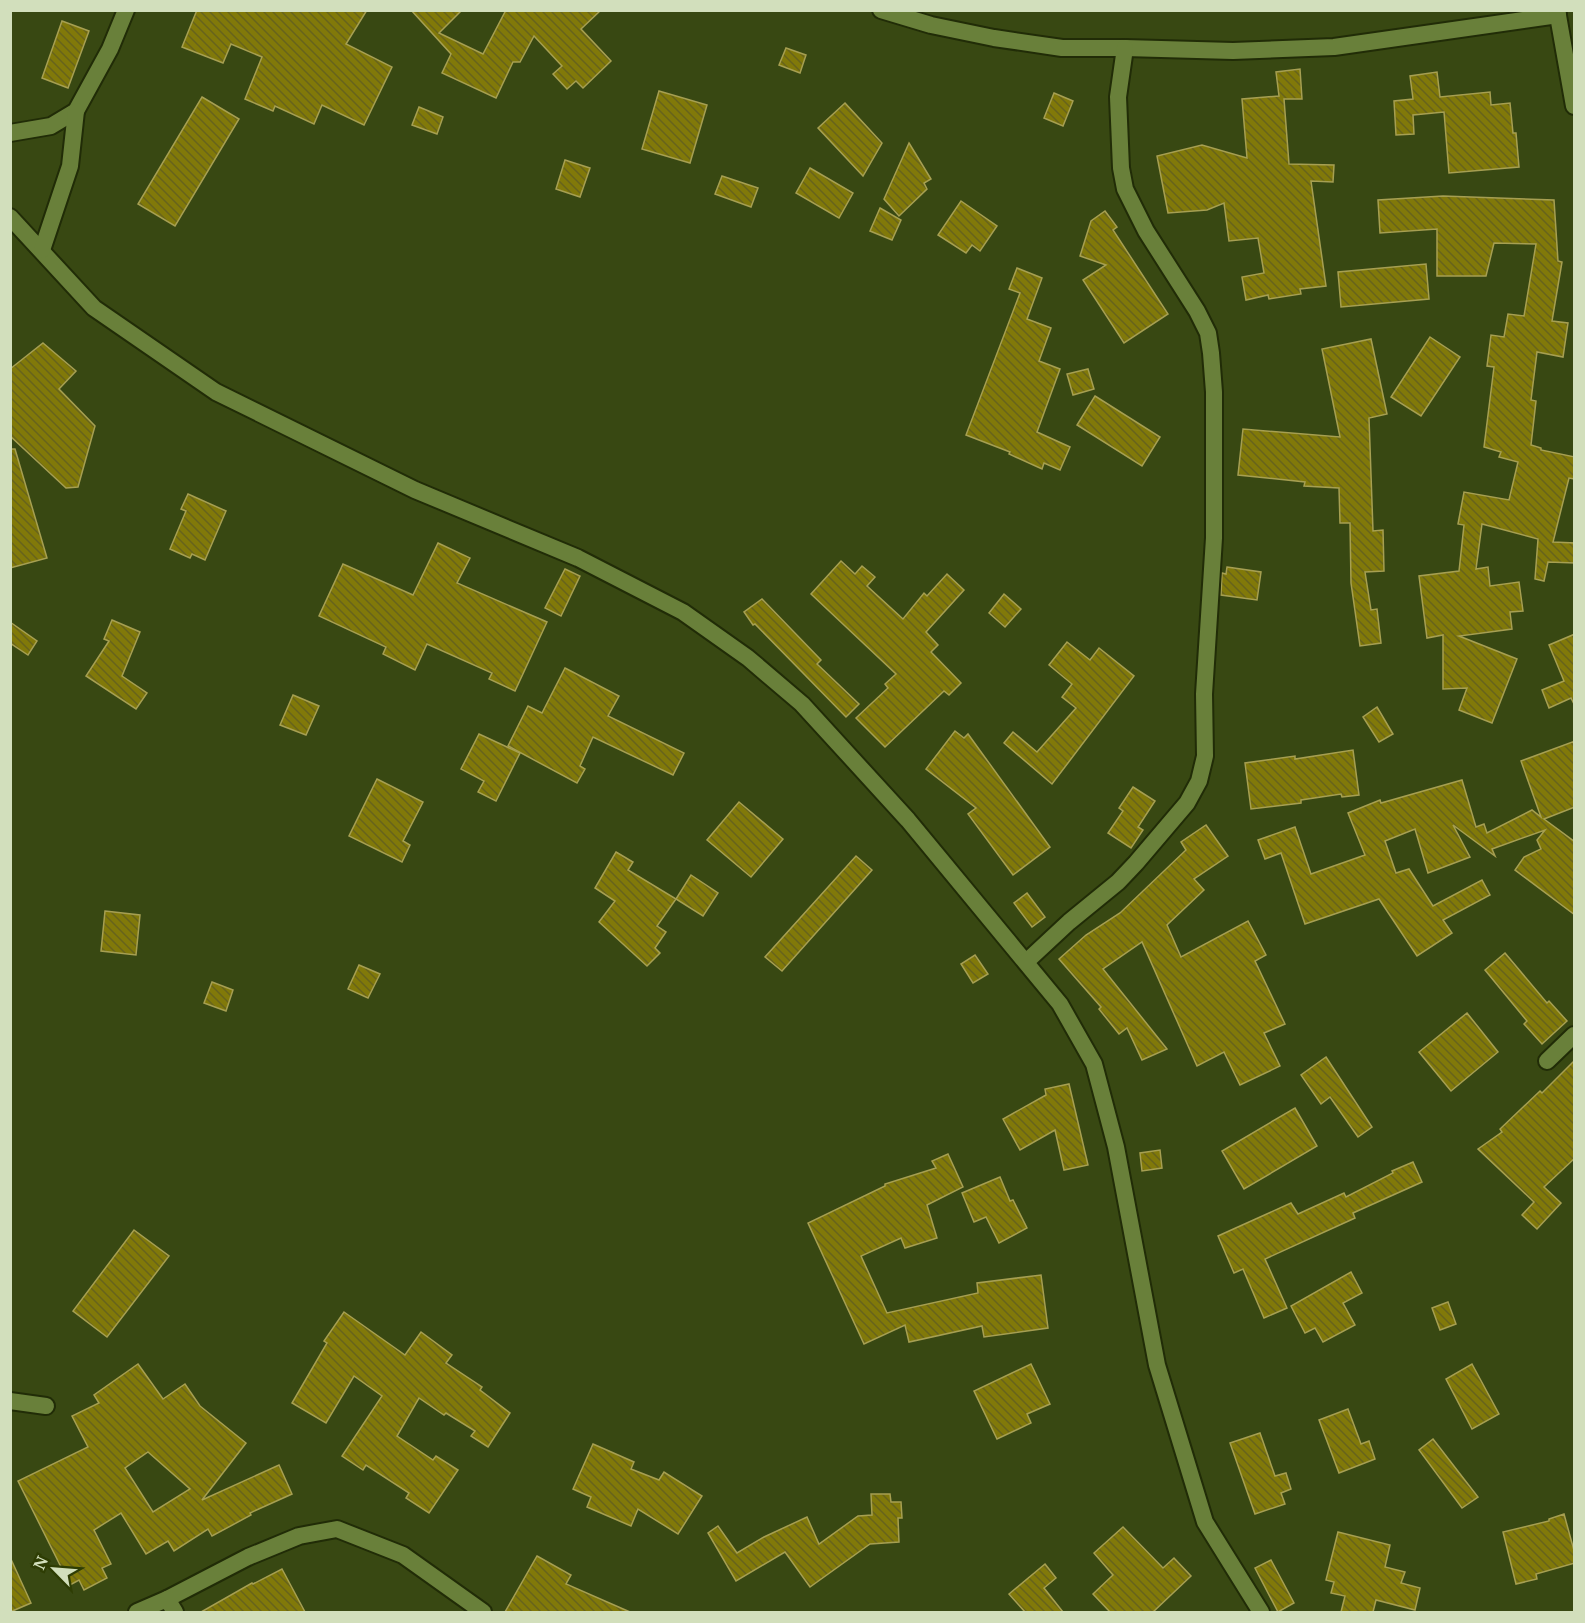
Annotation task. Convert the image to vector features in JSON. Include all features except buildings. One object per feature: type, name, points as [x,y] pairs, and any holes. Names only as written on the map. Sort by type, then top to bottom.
[{"type":"street","points":[[42,250],[70,166],[76,111],[110,49],[126,10]]},
{"type":"street","points":[[881,10],[931,25],[994,38],[1062,48],[1233,51],[1334,47],[1558,13],[1575,105]]},
{"type":"street","points":[[1026,962],[1069,922],[1118,882],[1136,863],[1187,803],[1199,782],[1205,756],[1204,694],[1214,538],[1214,392],[1211,352],[1208,333],[1197,311],[1146,231],[1125,189],[1121,168],[1118,97],[1125,48]]},
{"type":"street","points":[[10,133],[51,126],[76,111]]},
{"type":"street","points":[[10,217],[94,308],[216,392],[415,490],[578,558],[683,612],[748,658],[810,712],[908,820],[1060,1004],[1094,1064],[1116,1147],[1157,1365],[1167,1399],[1205,1522],[1261,1612]]},
{"type":"street","points":[[1547,1061],[1575,1035]]},
{"type":"street","points":[[10,1401],[46,1406]]},
{"type":"street","points":[[137,1612],[171,1606],[248,1557],[279,1544],[299,1536],[338,1529],[403,1556],[483,1612]]}]
